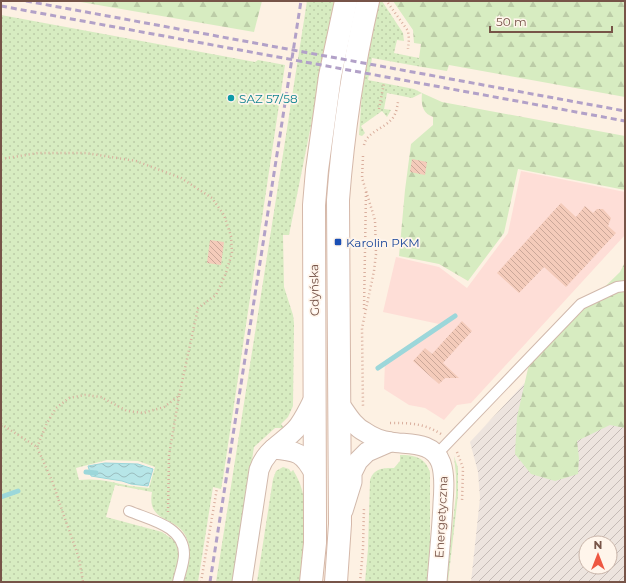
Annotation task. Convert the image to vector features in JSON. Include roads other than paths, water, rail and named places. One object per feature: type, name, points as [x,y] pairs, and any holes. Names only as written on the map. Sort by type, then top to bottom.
[{"type":"main road","name":"Gdyńska","points":[[311,582],[315,543],[316,397],[314,205],[317,170],[330,76],[346,1]]},
{"type":"main road","name":"Gdyńska","points":[[336,582],[340,524],[338,200],[341,160],[347,116],[361,31],[368,1]]},
{"type":"street","points":[[242,582],[259,470],[266,455],[297,428],[316,397]]},
{"type":"street","points":[[339,403],[360,429],[372,436],[390,442],[417,444],[429,449],[436,455]]},
{"type":"street","points":[[340,524],[352,482],[352,473],[358,461],[367,452],[390,442]]},
{"type":"street","points":[[272,449],[292,451],[297,454],[310,465],[315,475]]},
{"type":"street","name":"Energetyczna","points":[[436,455],[443,472],[444,490],[437,582]]},
{"type":"lane","points":[[436,455],[581,304],[617,287],[625,286]]},
{"type":"lane","points":[[129,511],[169,528],[177,534],[182,543],[184,555],[178,582]]},
{"type":"water","points":[[105,463],[138,464],[153,469],[148,486],[91,476],[88,466]]},
{"type":"waterway","points":[[378,368],[455,316]]},
{"type":"waterway","points":[[86,472],[96,473]]},
{"type":"waterway","points":[[1,497],[18,491]]},
{"type":"railway","points":[[26,1],[625,111]]},
{"type":"railway","points":[[210,582],[301,1]]},
{"type":"railway","points":[[1,6],[625,121]]},
{"type":"place","name":"SAZ 57/58","points":[[231,98]]},
{"type":"place","name":"Karolin PKM","points":[[338,242]]}]
